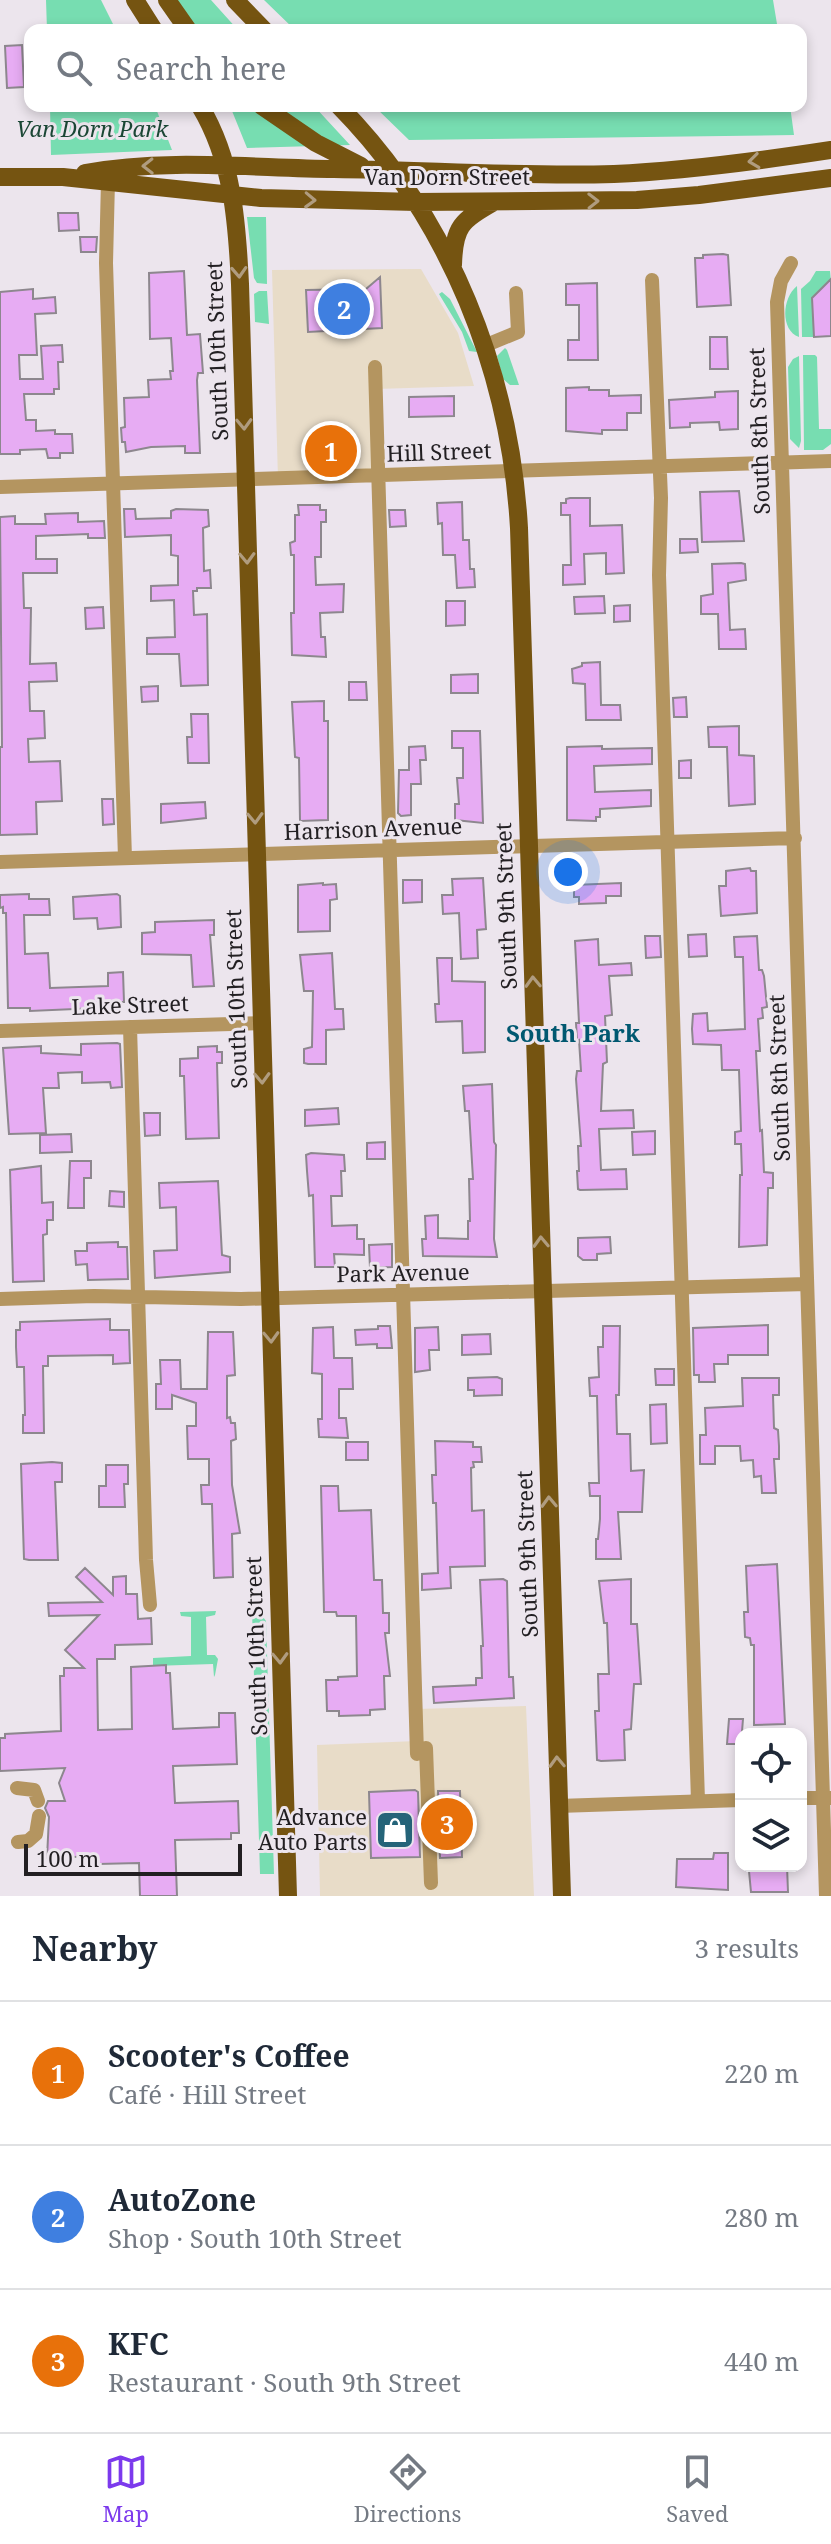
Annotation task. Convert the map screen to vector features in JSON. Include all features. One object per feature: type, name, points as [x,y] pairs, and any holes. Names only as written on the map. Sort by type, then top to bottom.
[{"type":"main road","points":[[135,0],[150,24]]},
{"type":"main road","points":[[167,0],[184,24]]},
{"type":"main road","points":[[235,0],[258,24]]},
{"type":"main road","name":"South 10th Street","points":[[203,112],[226,165],[232,195],[240,284],[288,1896]]},
{"type":"main road","points":[[271,112],[316,143],[368,169]]},
{"type":"main road","name":"South 9th Street","points":[[344,112],[400,176],[453,268],[484,346],[499,397],[514,471],[519,528],[562,1896]]},
{"type":"main road","name":"Van Dorn Street","points":[[63,177],[117,167],[226,165],[368,169],[400,176],[628,173],[722,165],[831,150]]},
{"type":"main road","points":[[400,176],[464,196],[515,201]]},
{"type":"main road","name":"Van Dorn Street","points":[[0,177],[63,177],[287,199],[416,202],[669,198],[831,178]]},
{"type":"main road","points":[[453,268],[457,231],[468,218],[494,201]]},
{"type":"street","points":[[108,181],[106,263],[125,858]]},
{"type":"street","name":"South 8th Street","points":[[791,263],[781,281],[777,302],[807,1284],[827,1798],[826,1896]]},
{"type":"street","points":[[652,280],[698,1801]]},
{"type":"street","points":[[484,346],[518,332],[516,293]]},
{"type":"street","points":[[375,367],[403,1295],[422,1751],[431,1883]]},
{"type":"street","name":"Hill Street","points":[[0,487],[831,461]]},
{"type":"street","name":"Harrison Avenue","points":[[0,862],[795,838]]},
{"type":"street","name":"Lake Street","points":[[0,1031],[261,1023]]},
{"type":"street","points":[[130,1027],[146,1560],[150,1605]]},
{"type":"street","name":"Park Avenue","points":[[0,1299],[403,1295],[807,1284]]},
{"type":"street","points":[[17,1788],[34,1790],[39,1809],[38,1829],[33,1838],[18,1842]]},
{"type":"street","points":[[558,1806],[735,1800]]},
{"type":"shaded area","points":[[421,269],[458,333],[474,386],[376,389],[379,476],[278,479],[272,270]]},
{"type":"shaded area","points":[[526,1706],[534,1896],[320,1896],[317,1745],[417,1741],[416,1709]]},
{"type":"green space","points":[[46,0],[101,0],[113,24],[47,24]]},
{"type":"green space","points":[[161,0],[211,0],[233,24],[178,24]]},
{"type":"green space","points":[[264,0],[773,0],[777,24],[289,24]]},
{"type":"green space","name":"Van Dorn Park","points":[[50,112],[157,112],[172,150],[51,155]]},
{"type":"green space","name":"Van Dorn Park","points":[[232,112],[320,112],[350,145],[247,148]]},
{"type":"green space","points":[[380,112],[791,112],[794,135],[409,140]]},
{"type":"green space","points":[[247,217],[266,217],[267,284],[257,283],[254,278]]},
{"type":"green space","points":[[816,271],[830,271],[831,282],[813,298],[814,337],[802,337],[801,289]]},
{"type":"green space","points":[[797,286],[799,337],[789,328],[785,313],[788,298]]},
{"type":"green space","points":[[267,291],[269,324],[255,322],[254,294]]},
{"type":"green space","points":[[442,292],[450,299],[477,352],[469,351],[462,332],[439,294]]},
{"type":"green space","points":[[505,348],[519,385],[510,385],[503,379],[497,356]]},
{"type":"green space","points":[[803,355],[817,357],[819,429],[831,429],[831,444],[823,450],[804,450]]},
{"type":"green space","points":[[799,356],[799,448],[790,439],[788,367]]},
{"type":"green space","points":[[216,1611],[215,1615],[206,1617],[207,1655],[215,1655],[218,1659],[214,1677],[213,1664],[153,1666],[153,1658],[191,1656],[191,1617],[181,1616],[180,1612]]},
{"type":"green space","points":[[252,1611],[260,1613],[266,1621],[274,1874],[260,1874]]},
{"type":"building","points":[[22,45],[24,87],[7,88],[5,46]]},
{"type":"building","points":[[58,213],[78,213],[79,230],[59,231]]},
{"type":"building","points":[[80,237],[97,237],[96,252],[81,252]]},
{"type":"building","points":[[728,255],[731,305],[697,307],[695,258]]},
{"type":"building","points":[[184,271],[187,335],[200,334],[203,373],[198,373],[197,380],[200,453],[185,453],[185,446],[151,447],[126,452],[121,428],[125,427],[124,398],[149,397],[148,380],[171,379],[170,371],[173,371],[171,338],[150,339],[149,273]]},
{"type":"building","points":[[380,277],[382,328],[308,332],[306,290],[366,289]]},
{"type":"building","points":[[831,279],[831,336],[814,337],[812,298]]},
{"type":"building","points":[[597,283],[598,360],[568,360],[568,340],[579,340],[579,305],[566,305],[566,284]]},
{"type":"building","points":[[33,289],[33,299],[55,297],[56,313],[35,314],[37,355],[19,355],[20,379],[43,379],[41,346],[62,345],[63,362],[58,362],[59,389],[54,389],[54,394],[24,394],[26,420],[36,420],[36,431],[55,430],[55,434],[72,434],[73,453],[60,453],[60,458],[48,458],[46,449],[0,454],[0,292]]},
{"type":"building","points":[[710,337],[727,337],[728,369],[710,369]]},
{"type":"building","points":[[589,387],[589,390],[609,390],[609,396],[641,395],[641,413],[627,413],[627,430],[602,430],[602,434],[566,431],[566,388]]},
{"type":"building","points":[[738,391],[738,429],[720,430],[719,422],[690,423],[690,427],[670,428],[669,400],[715,397],[715,392]]},
{"type":"building","points":[[454,396],[454,416],[409,417],[409,397]]},
{"type":"building","points":[[739,491],[744,541],[702,542],[700,492]]},
{"type":"building","points":[[590,498],[590,526],[622,525],[624,573],[606,574],[606,553],[584,554],[585,584],[563,585],[563,565],[571,565],[570,515],[561,515],[561,503],[566,503],[566,499]]},
{"type":"building","points":[[462,502],[463,540],[469,540],[470,569],[474,569],[475,587],[457,588],[455,555],[443,555],[442,523],[438,524],[437,503]]},
{"type":"building","points":[[298,505],[320,505],[320,510],[326,510],[326,522],[321,522],[321,557],[315,557],[316,585],[344,584],[343,612],[320,613],[326,657],[292,655],[294,555],[291,555],[290,543],[295,541]]},
{"type":"building","points":[[124,509],[135,509],[136,519],[171,518],[171,511],[176,509],[208,510],[209,526],[203,528],[204,571],[210,570],[211,588],[193,591],[194,615],[207,614],[208,685],[181,686],[179,654],[147,654],[147,638],[175,637],[174,600],[151,601],[151,586],[178,585],[178,556],[171,555],[171,535],[125,537]]},
{"type":"building","points":[[389,510],[405,510],[406,526],[390,527]]},
{"type":"building","points":[[78,513],[78,522],[104,521],[105,538],[88,538],[88,534],[36,536],[36,559],[57,559],[57,573],[23,573],[24,608],[31,608],[30,664],[56,663],[57,681],[29,682],[30,711],[44,711],[45,738],[28,739],[29,762],[60,761],[62,801],[36,802],[37,834],[0,835],[0,517],[15,516],[15,524],[46,524],[45,514]]},
{"type":"building","points":[[680,539],[697,539],[698,552],[680,553]]},
{"type":"building","points":[[712,564],[745,564],[746,580],[728,583],[730,630],[745,629],[746,649],[719,649],[718,614],[701,614],[701,596],[713,594]]},
{"type":"building","points":[[604,596],[605,613],[575,614],[574,597]]},
{"type":"building","points":[[446,601],[465,601],[465,625],[446,626]]},
{"type":"building","points":[[630,605],[630,621],[614,622],[614,606]]},
{"type":"building","points":[[103,607],[104,628],[86,629],[85,608]]},
{"type":"building","points":[[600,662],[601,705],[620,705],[621,720],[586,720],[585,684],[573,683],[572,669],[582,666],[582,663]]},
{"type":"building","points":[[478,674],[478,693],[451,693],[451,675]]},
{"type":"building","points":[[349,682],[366,682],[367,700],[349,700]]},
{"type":"building","points":[[158,686],[158,701],[142,702],[141,687]]},
{"type":"building","points":[[686,697],[687,717],[674,717],[673,698]]},
{"type":"building","points":[[324,701],[324,721],[328,721],[328,820],[300,821],[299,758],[295,757],[292,702]]},
{"type":"building","points":[[191,714],[208,714],[209,763],[188,763],[187,737],[192,737]]},
{"type":"building","points":[[739,726],[739,755],[754,756],[755,804],[729,806],[727,747],[709,747],[708,727]]},
{"type":"building","points":[[452,731],[480,731],[483,823],[455,820],[455,804],[459,804],[457,778],[463,778],[463,748],[452,748]]},
{"type":"building","points":[[425,746],[426,760],[420,760],[421,784],[411,784],[411,815],[401,816],[398,813],[399,770],[409,770],[409,747]]},
{"type":"building","points":[[602,746],[602,749],[652,748],[652,764],[594,766],[595,792],[651,790],[651,806],[600,809],[600,817],[596,817],[596,821],[567,820],[567,747]]},
{"type":"building","points":[[691,760],[691,778],[679,778],[679,761]]},
{"type":"building","points":[[102,799],[113,799],[114,824],[103,825]]},
{"type":"building","points":[[205,802],[206,818],[161,823],[161,804]]},
{"type":"building","points":[[750,868],[756,871],[757,913],[721,916],[719,886],[726,886],[726,871]]},
{"type":"building","points":[[483,878],[486,929],[477,930],[478,958],[461,959],[459,913],[443,914],[442,895],[453,895],[452,879]]},
{"type":"building","points":[[403,880],[422,880],[422,902],[403,903]]},
{"type":"building","points":[[621,883],[621,896],[606,896],[606,903],[579,904],[579,897],[574,897],[574,885]]},
{"type":"building","points":[[336,884],[337,899],[330,900],[330,931],[298,932],[298,885]]},
{"type":"building","points":[[29,894],[29,899],[49,899],[50,915],[24,915],[25,954],[48,953],[50,988],[108,986],[108,973],[123,972],[124,1002],[98,1008],[30,1011],[30,1008],[8,1008],[6,913],[3,913],[3,907],[0,908],[0,895]]},
{"type":"building","points":[[120,896],[121,927],[98,929],[97,918],[74,919],[73,897]]},
{"type":"building","points":[[214,920],[214,935],[210,935],[214,986],[193,987],[191,955],[142,954],[142,933],[155,932],[155,922]]},
{"type":"building","points":[[706,934],[707,956],[689,957],[688,935]]},
{"type":"building","points":[[645,936],[660,936],[661,957],[646,958]]},
{"type":"building","points":[[757,936],[759,970],[764,976],[767,1007],[762,1008],[763,1018],[758,1019],[760,1051],[756,1051],[760,1131],[764,1172],[773,1173],[773,1188],[768,1188],[767,1245],[739,1247],[741,1144],[735,1144],[735,1132],[741,1131],[739,1070],[722,1070],[721,1045],[693,1044],[692,1029],[693,1014],[707,1013],[708,1031],[745,1029],[743,957],[735,957],[734,937]]},
{"type":"building","points":[[598,939],[599,965],[631,963],[632,975],[609,976],[612,1015],[605,1016],[607,1062],[603,1064],[601,1111],[633,1110],[634,1128],[599,1129],[601,1170],[626,1169],[627,1189],[578,1189],[578,1146],[581,1146],[576,1079],[577,1071],[581,1071],[576,1023],[579,1023],[575,941]]},
{"type":"building","points":[[332,953],[335,1009],[343,1009],[344,1029],[326,1030],[326,1064],[308,1064],[304,1063],[304,1049],[312,1047],[313,991],[304,991],[300,955]]},
{"type":"building","points":[[437,958],[452,958],[452,981],[485,982],[485,1052],[463,1053],[462,1021],[436,1022],[435,1004],[439,1004]]},
{"type":"building","points":[[81,1044],[120,1044],[122,1087],[111,1088],[110,1082],[82,1083],[82,1072],[58,1073],[59,1088],[43,1088],[46,1133],[9,1134],[3,1048],[41,1046],[41,1053],[81,1055]]},
{"type":"building","points":[[217,1046],[217,1052],[222,1052],[222,1063],[217,1063],[219,1138],[186,1139],[184,1076],[180,1076],[180,1059],[198,1058],[198,1047]]},
{"type":"building","points":[[492,1084],[496,1145],[494,1239],[497,1257],[423,1256],[425,1216],[438,1215],[438,1238],[468,1239],[469,1179],[473,1179],[469,1111],[465,1111],[463,1086]]},
{"type":"building","points":[[338,1108],[339,1124],[305,1126],[305,1110]]},
{"type":"building","points":[[144,1113],[160,1113],[160,1135],[145,1136]]},
{"type":"building","points":[[655,1131],[655,1154],[633,1155],[632,1132]]},
{"type":"building","points":[[71,1134],[72,1152],[40,1153],[40,1135]]},
{"type":"building","points":[[385,1142],[385,1159],[367,1159],[367,1143]]},
{"type":"building","points":[[306,1155],[344,1155],[342,1196],[331,1196],[332,1226],[357,1225],[357,1239],[364,1239],[364,1255],[334,1254],[335,1267],[315,1267],[313,1195],[309,1196]]},
{"type":"building","points":[[70,1161],[91,1161],[91,1178],[84,1178],[84,1208],[68,1208]]},
{"type":"building","points":[[41,1166],[42,1203],[53,1202],[53,1220],[47,1220],[47,1234],[43,1235],[44,1281],[13,1282],[10,1170]]},
{"type":"building","points":[[218,1181],[222,1255],[230,1257],[230,1272],[155,1278],[154,1251],[177,1250],[176,1207],[160,1208],[159,1183]]},
{"type":"building","points":[[110,1191],[124,1192],[124,1207],[109,1206]]},
{"type":"building","points":[[610,1237],[611,1253],[597,1254],[597,1260],[583,1260],[578,1256],[578,1238]]},
{"type":"building","points":[[118,1242],[118,1247],[127,1247],[128,1279],[88,1280],[87,1264],[76,1265],[75,1251],[87,1251],[87,1243]]},
{"type":"building","points":[[392,1244],[392,1267],[370,1268],[369,1245]]},
{"type":"building","points":[[110,1319],[110,1330],[129,1330],[130,1363],[113,1364],[113,1355],[48,1356],[48,1366],[43,1366],[44,1433],[23,1433],[24,1367],[17,1367],[16,1347],[16,1330],[20,1330],[20,1322]]},
{"type":"building","points":[[768,1325],[768,1355],[728,1355],[728,1364],[714,1364],[715,1382],[699,1382],[699,1375],[694,1375],[693,1328]]},
{"type":"building","points":[[378,1326],[390,1326],[392,1348],[377,1348],[377,1344],[356,1345],[355,1330],[378,1329]]},
{"type":"building","points":[[603,1326],[620,1326],[617,1434],[630,1434],[631,1471],[644,1470],[642,1512],[618,1512],[621,1559],[596,1559],[600,1496],[590,1496],[589,1483],[599,1483],[597,1396],[590,1396],[589,1378],[599,1377],[598,1347],[603,1347]]},
{"type":"building","points":[[333,1327],[334,1358],[352,1358],[353,1389],[339,1389],[339,1418],[346,1418],[348,1438],[319,1437],[322,1374],[312,1373],[313,1328]]},
{"type":"building","points":[[438,1327],[439,1350],[429,1350],[430,1370],[415,1372],[415,1328]]},
{"type":"building","points":[[208,1332],[233,1332],[235,1375],[227,1376],[227,1418],[230,1417],[231,1423],[235,1423],[236,1439],[231,1441],[232,1485],[240,1533],[232,1534],[233,1577],[214,1578],[212,1504],[202,1504],[201,1485],[209,1485],[209,1459],[188,1459],[187,1426],[196,1426],[196,1403],[172,1395],[172,1409],[156,1409],[156,1384],[161,1384],[160,1360],[180,1360],[181,1389],[207,1389]]},
{"type":"building","points":[[490,1334],[491,1354],[462,1355],[462,1335]]},
{"type":"building","points":[[655,1369],[674,1369],[674,1385],[656,1385]]},
{"type":"building","points":[[468,1378],[502,1379],[502,1395],[474,1396],[474,1390],[468,1390]]},
{"type":"building","points":[[742,1378],[779,1378],[779,1395],[773,1395],[774,1428],[778,1430],[779,1446],[779,1459],[774,1459],[776,1493],[762,1493],[761,1476],[754,1477],[753,1460],[741,1461],[740,1446],[715,1446],[715,1464],[700,1464],[700,1435],[706,1435],[705,1408],[743,1406]]},
{"type":"building","points":[[666,1404],[667,1443],[651,1444],[650,1405]]},
{"type":"building","points":[[435,1441],[473,1442],[473,1447],[481,1447],[482,1462],[473,1462],[474,1467],[471,1468],[472,1511],[484,1510],[485,1566],[450,1567],[451,1588],[422,1590],[422,1574],[438,1573],[432,1475],[436,1475]]},
{"type":"building","points":[[346,1442],[368,1442],[368,1460],[346,1460]]},
{"type":"building","points":[[62,1463],[62,1482],[55,1482],[58,1560],[24,1559],[21,1464]]},
{"type":"building","points":[[106,1465],[128,1465],[128,1484],[124,1484],[125,1507],[99,1507],[99,1486],[106,1486]]},
{"type":"building","points":[[321,1486],[338,1486],[339,1511],[371,1510],[374,1580],[382,1580],[383,1613],[389,1613],[389,1633],[385,1633],[390,1676],[384,1676],[385,1709],[370,1710],[370,1715],[339,1716],[339,1711],[327,1711],[326,1680],[357,1676],[356,1616],[324,1612]]},
{"type":"building","points":[[777,1564],[785,1724],[754,1725],[754,1645],[751,1645],[750,1638],[745,1637],[744,1612],[748,1612],[746,1566]]},
{"type":"building","points":[[85,1568],[113,1595],[113,1577],[126,1576],[126,1594],[137,1594],[138,1619],[151,1618],[152,1644],[115,1645],[115,1659],[97,1659],[98,1730],[132,1729],[131,1667],[166,1665],[166,1673],[170,1673],[173,1729],[219,1727],[219,1713],[235,1713],[237,1764],[173,1766],[175,1803],[238,1801],[239,1833],[231,1833],[231,1839],[175,1840],[177,1896],[140,1896],[139,1863],[98,1864],[97,1856],[47,1858],[49,1817],[45,1808],[48,1801],[65,1801],[59,1783],[65,1768],[0,1771],[0,1738],[5,1738],[5,1734],[61,1731],[60,1676],[64,1676],[64,1668],[84,1668],[65,1650],[99,1615],[49,1616],[48,1603],[102,1602],[76,1577]]},
{"type":"building","points":[[631,1579],[631,1624],[637,1624],[641,1684],[634,1684],[631,1729],[624,1730],[625,1760],[601,1761],[597,1760],[595,1711],[599,1711],[598,1674],[609,1674],[607,1623],[604,1623],[599,1581]]},
{"type":"building","points":[[480,1580],[507,1581],[509,1677],[513,1677],[514,1698],[434,1703],[433,1687],[476,1685],[476,1678],[482,1678]]},
{"type":"building","points":[[729,1719],[743,1719],[742,1728],[735,1728],[735,1744],[727,1744]]},
{"type":"building","points":[[438,1791],[460,1791],[462,1857],[440,1858]]},
{"type":"building","points":[[369,1792],[418,1792],[420,1857],[371,1858]]},
{"type":"building","points":[[714,1853],[728,1853],[728,1890],[676,1887],[677,1859],[713,1859]]},
{"type":"building","points":[[749,1872],[787,1872],[788,1892],[751,1892]]},
{"type":"place","name":"AutoZone","points":[[344,309]]},
{"type":"place","name":"Scooter's Coffee","points":[[331,451]]},
{"type":"place","name":"KFC","points":[[447,1824]]},
{"type":"place","name":"Advance Auto Parts","points":[[395,1830]]},
{"type":"district","name":"South Park","points":[[573,1034]]}]
